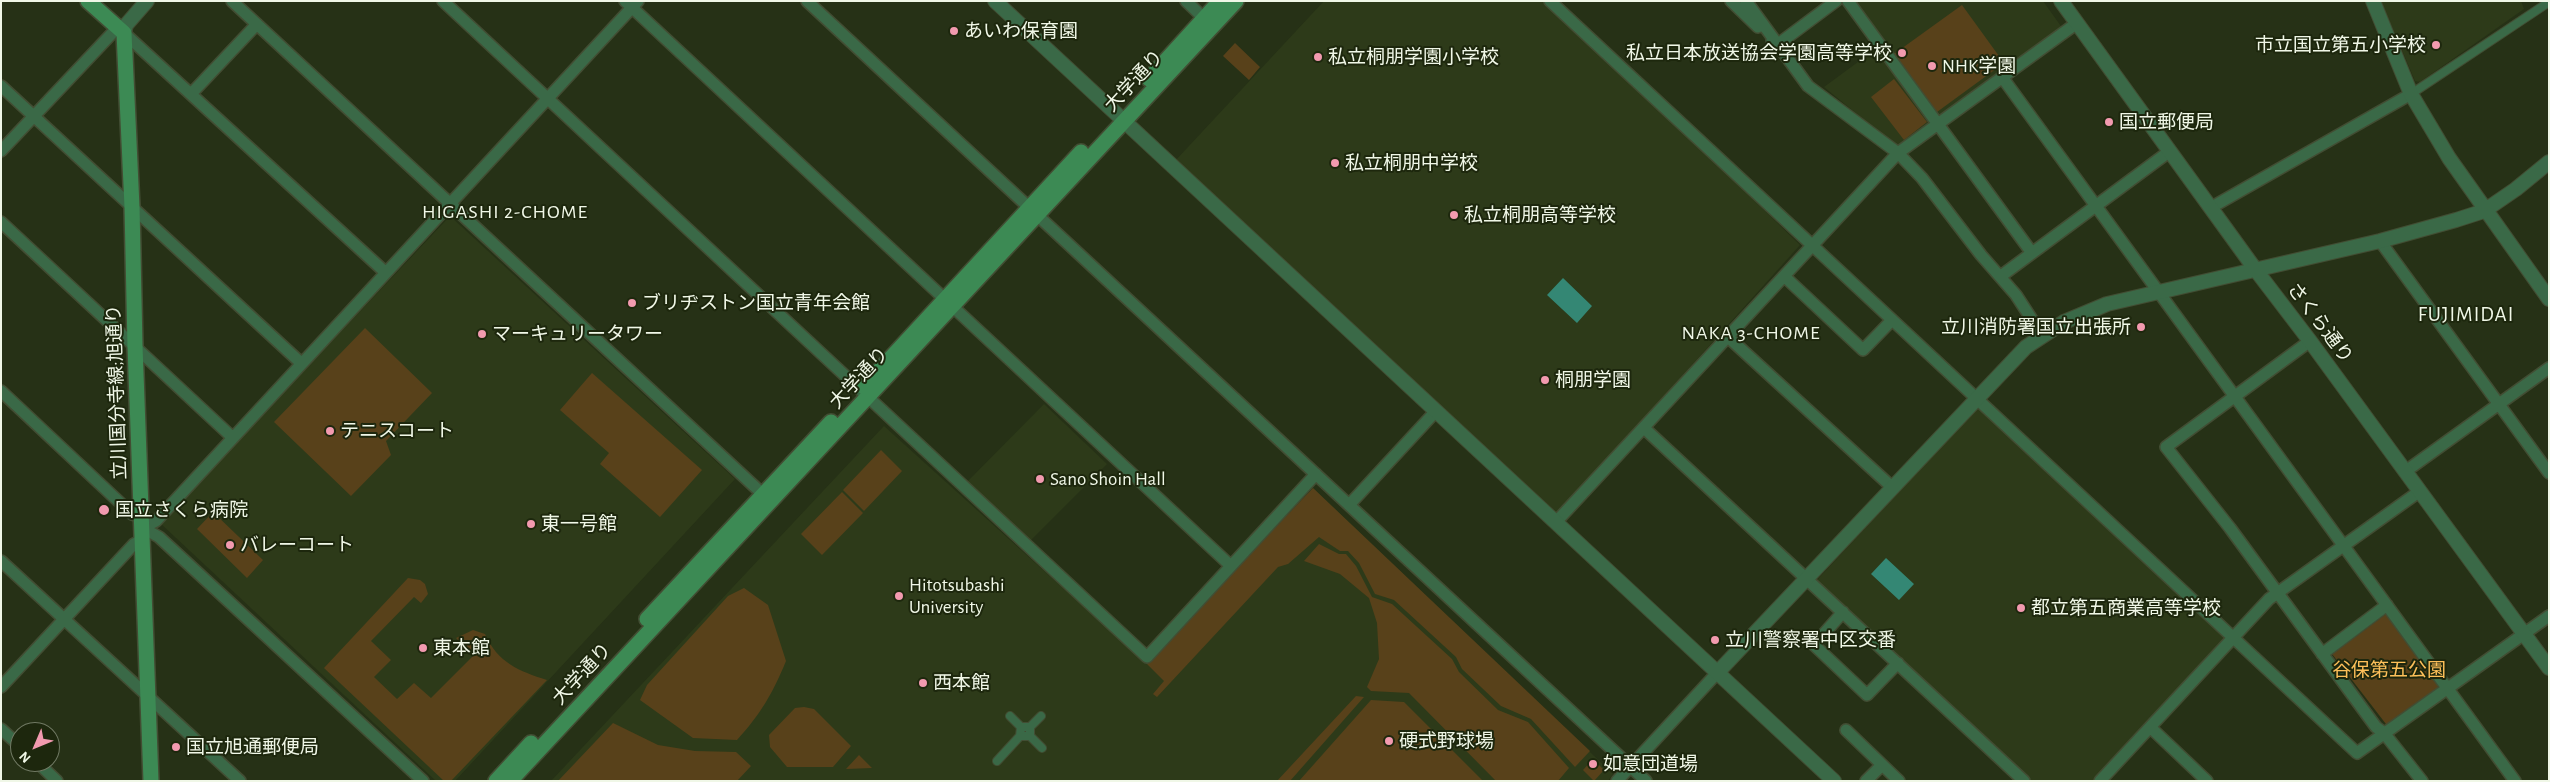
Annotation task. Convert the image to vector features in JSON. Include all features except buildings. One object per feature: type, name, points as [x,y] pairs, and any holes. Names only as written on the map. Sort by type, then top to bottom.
[{"type":"main road","points":[[88,1],[120,30]]},
{"type":"main road","name":"大学通り","points":[[1208,22],[1220,1]]},
{"type":"main road","name":"大学通り","points":[[496,781],[767,498],[1208,22],[1236,1]]},
{"type":"main road","name":"立川国分寺線;旭通り","points":[[120,30],[132,207],[135,346],[151,781]]},
{"type":"main road","name":"大学通り","points":[[510,781],[767,498]]},
{"type":"street","points":[[1,151],[33,116],[148,1]]},
{"type":"street","points":[[232,1],[767,498]]},
{"type":"street","points":[[442,1],[1147,657],[1316,474]]},
{"type":"street","points":[[807,1],[1646,781]]},
{"type":"street","points":[[995,1],[1121,116],[1834,781]]},
{"type":"street","points":[[1186,1],[1208,22]]},
{"type":"street","points":[[1550,1],[2234,636],[2357,753],[2549,616]]},
{"type":"street","points":[[1731,1],[1777,45]]},
{"type":"street","points":[[1746,1],[1808,86],[1898,153],[1922,178],[1981,255],[2001,276],[2042,335]]},
{"type":"street","points":[[1777,45],[1836,1]]},
{"type":"street","points":[[1848,1],[2032,253]]},
{"type":"street","name":"さくら通り","points":[[2061,1],[2212,207],[2254,269],[2310,341],[2549,668]]},
{"type":"street","points":[[2373,1],[2411,94],[2449,158],[2484,210],[2549,299]]},
{"type":"street","points":[[2212,207],[2411,94],[2549,2]]},
{"type":"street","points":[[1,687],[134,544],[143,528],[156,521],[384,272],[450,205],[632,3],[1232,566]]},
{"type":"street","points":[[1556,522],[1898,153],[2077,23]]},
{"type":"street","points":[[191,94],[257,24]]},
{"type":"street","points":[[120,30],[384,272]]},
{"type":"street","points":[[2002,77],[2516,781]]},
{"type":"street","points":[[1,86],[301,363]]},
{"type":"street","points":[[2001,276],[2170,150]]},
{"type":"street","points":[[1618,781],[1976,398],[2026,347],[2042,335],[2084,312],[2107,304],[2380,241],[2484,210],[2516,189],[2549,162]]},
{"type":"street","points":[[1,222],[232,437]]},
{"type":"street","points":[[2380,241],[2549,473]]},
{"type":"street","points":[[1785,277],[1863,350],[1892,320]]},
{"type":"street","points":[[1728,337],[1892,488]]},
{"type":"street","points":[[2310,341],[2166,447],[2278,593],[2376,727],[2384,733],[2422,781]]},
{"type":"street","points":[[2406,471],[2549,368]]},
{"type":"street","points":[[1,391],[132,514],[143,528],[159,537],[422,781]]},
{"type":"street","points":[[1349,504],[1436,411]]},
{"type":"street","points":[[1644,428],[2024,781]]},
{"type":"street","points":[[2100,781],[2269,599],[2420,491]]},
{"type":"street","points":[[1,560],[240,781]]},
{"type":"street","points":[[2322,654],[2388,605]]},
{"type":"street","points":[[1843,612],[1814,645],[1867,695],[1898,663]]},
{"type":"street","points":[[1010,716],[1021,727],[1030,727],[1041,716]]},
{"type":"street","points":[[996,761],[1020,736],[1021,727]]},
{"type":"street","points":[[1030,727],[1030,736],[1042,748]]},
{"type":"street","points":[[2150,727],[2207,781]]},
{"type":"street","points":[[1846,730],[1899,781]]},
{"type":"street","points":[[1020,736],[1030,736]]},
{"type":"street","points":[[1866,781],[1882,765]]},
{"type":"street","points":[[48,772],[57,781]]},
{"type":"shaded area","name":"桐朋学園","points":[[1324,1],[1543,1],[1686,134],[1800,245],[1557,515],[1175,161]]},
{"type":"shaded area","name":"NHK学園","points":[[1850,1],[2043,1],[2063,29],[1898,148],[1824,87],[1881,45]]},
{"type":"shaded area","name":"市立国立第五小学校","points":[[2381,1],[2521,1],[2524,9],[2420,82],[2415,81]]},
{"type":"shaded area","points":[[450,216],[735,479],[455,781],[436,781],[160,523]]},
{"type":"shaded area","name":"Hitotsubashi University","points":[[1044,404],[1107,464],[1027,544],[966,483]]},
{"type":"shaded area","name":"都立第五商業高等学校","points":[[1978,407],[2225,635],[2224,641],[2094,781],[2032,781],[1816,581]]},
{"type":"shaded area","name":"Hitotsubashi University","points":[[884,426],[1146,663],[1313,488],[1613,774],[1608,781],[551,781]]},
{"type":"green space","points":[[1962,5],[2004,63],[1937,112],[1894,54]]},
{"type":"green space","points":[[1235,43],[1260,67],[1249,80],[1223,56]]},
{"type":"green space","points":[[1894,79],[1927,122],[1904,140],[1871,97]]},
{"type":"green space","points":[[365,328],[432,393],[386,441],[391,455],[351,496],[274,422]]},
{"type":"green space","points":[[592,373],[702,470],[660,517],[600,464],[609,453],[560,410]]},
{"type":"green space","points":[[881,450],[902,471],[864,511],[843,490]]},
{"type":"green space","points":[[1313,488],[1590,751],[1575,767],[1531,719],[1501,706],[1462,669],[1456,657],[1394,600],[1375,594],[1359,563],[1348,551],[1340,551],[1319,537],[1288,564],[1278,567],[1157,697],[1153,694],[1164,681],[1146,663]]},
{"type":"green space","points":[[842,492],[863,513],[822,555],[801,534]]},
{"type":"green space","name":"バレーコート","points":[[213,512],[263,560],[247,578],[197,529]]},
{"type":"green space","points":[[1319,544],[1339,554],[1346,554],[1356,566],[1372,597],[1392,604],[1452,659],[1459,672],[1498,710],[1528,722],[1569,768],[1558,781],[1496,781],[1409,693],[1371,691],[1367,687],[1379,659],[1377,623],[1369,598],[1340,574],[1304,561]]},
{"type":"green space","points":[[408,578],[420,580],[425,584],[428,594],[421,603],[414,597],[371,641],[391,660],[374,677],[397,699],[414,683],[431,698],[473,656],[456,638],[473,630],[485,634],[496,652],[510,664],[527,673],[547,680],[451,781],[444,781],[324,668]]},
{"type":"green space","points":[[744,588],[768,605],[786,661],[765,703],[753,722],[737,740],[693,738],[640,700],[647,685],[728,596]]},
{"type":"green space","name":"谷保第五公園","points":[[2390,611],[2445,687],[2389,728],[2332,654]]},
{"type":"green space","points":[[1356,696],[1364,697],[1290,781],[1277,781]]},
{"type":"green space","name":"硬式野球場","points":[[1371,700],[1404,702],[1483,781],[1299,781]]},
{"type":"green space","points":[[795,708],[814,709],[851,746],[833,767],[787,767],[770,747],[769,735]]},
{"type":"green space","points":[[613,723],[658,745],[695,751],[736,752],[751,766],[737,781],[558,781]]},
{"type":"green space","points":[[859,755],[872,768],[846,769]]},
{"type":"green space","name":"如意団道場","points":[[1593,759],[1604,770],[1594,781],[1583,770]]},
{"type":"water","points":[[1563,278],[1592,306],[1577,323],[1547,295]]},
{"type":"water","points":[[1886,558],[1914,584],[1899,600],[1871,574]]},
{"type":"place","name":"あいわ保育園","points":[[954,31]]},
{"type":"place","name":"市立国立第五小学校","points":[[2436,45]]},
{"type":"place","name":"私立日本放送協会学園高等学校","points":[[1902,53]]},
{"type":"place","name":"私立桐朋学園小学校","points":[[1318,57]]},
{"type":"place","name":"NHK学園","points":[[1932,66]]},
{"type":"place","name":"国立郵便局","points":[[2109,122]]},
{"type":"place","name":"私立桐朋中学校","points":[[1335,163]]},
{"type":"place","name":"私立桐朋高等学校","points":[[1454,215]]},
{"type":"place","name":"ブリヂストン国立青年会館","points":[[632,303]]},
{"type":"place","name":"立川消防署国立出張所","points":[[2141,327]]},
{"type":"place","name":"マーキュリータワー","points":[[482,334]]},
{"type":"place","name":"桐朋学園","points":[[1545,380]]},
{"type":"place","name":"テニスコート","points":[[330,431]]},
{"type":"place","name":"Sano Shoin Hall","points":[[1040,479]]},
{"type":"place","name":"国立さくら病院","points":[[104,510]]},
{"type":"place","name":"東一号館","points":[[531,524]]},
{"type":"place","name":"バレーコート","points":[[230,545]]},
{"type":"place","name":"Hitotsubashi University","points":[[899,596]]},
{"type":"place","name":"都立第五商業高等学校","points":[[2021,608]]},
{"type":"place","name":"立川警察署中区交番","points":[[1715,640]]},
{"type":"place","name":"東本館","points":[[423,648]]},
{"type":"place","name":"西本館","points":[[923,683]]},
{"type":"place","name":"硬式野球場","points":[[1389,741]]},
{"type":"place","name":"国立旭通郵便局","points":[[176,747]]},
{"type":"place","name":"如意団道場","points":[[1593,764]]},
{"type":"district","name":"HIGASHI 2-CHOME","points":[[505,212]]},
{"type":"district","name":"FUJIMIDAI","points":[[2466,315]]},
{"type":"district","name":"NAKA 3-CHOME","points":[[1751,333]]}]
